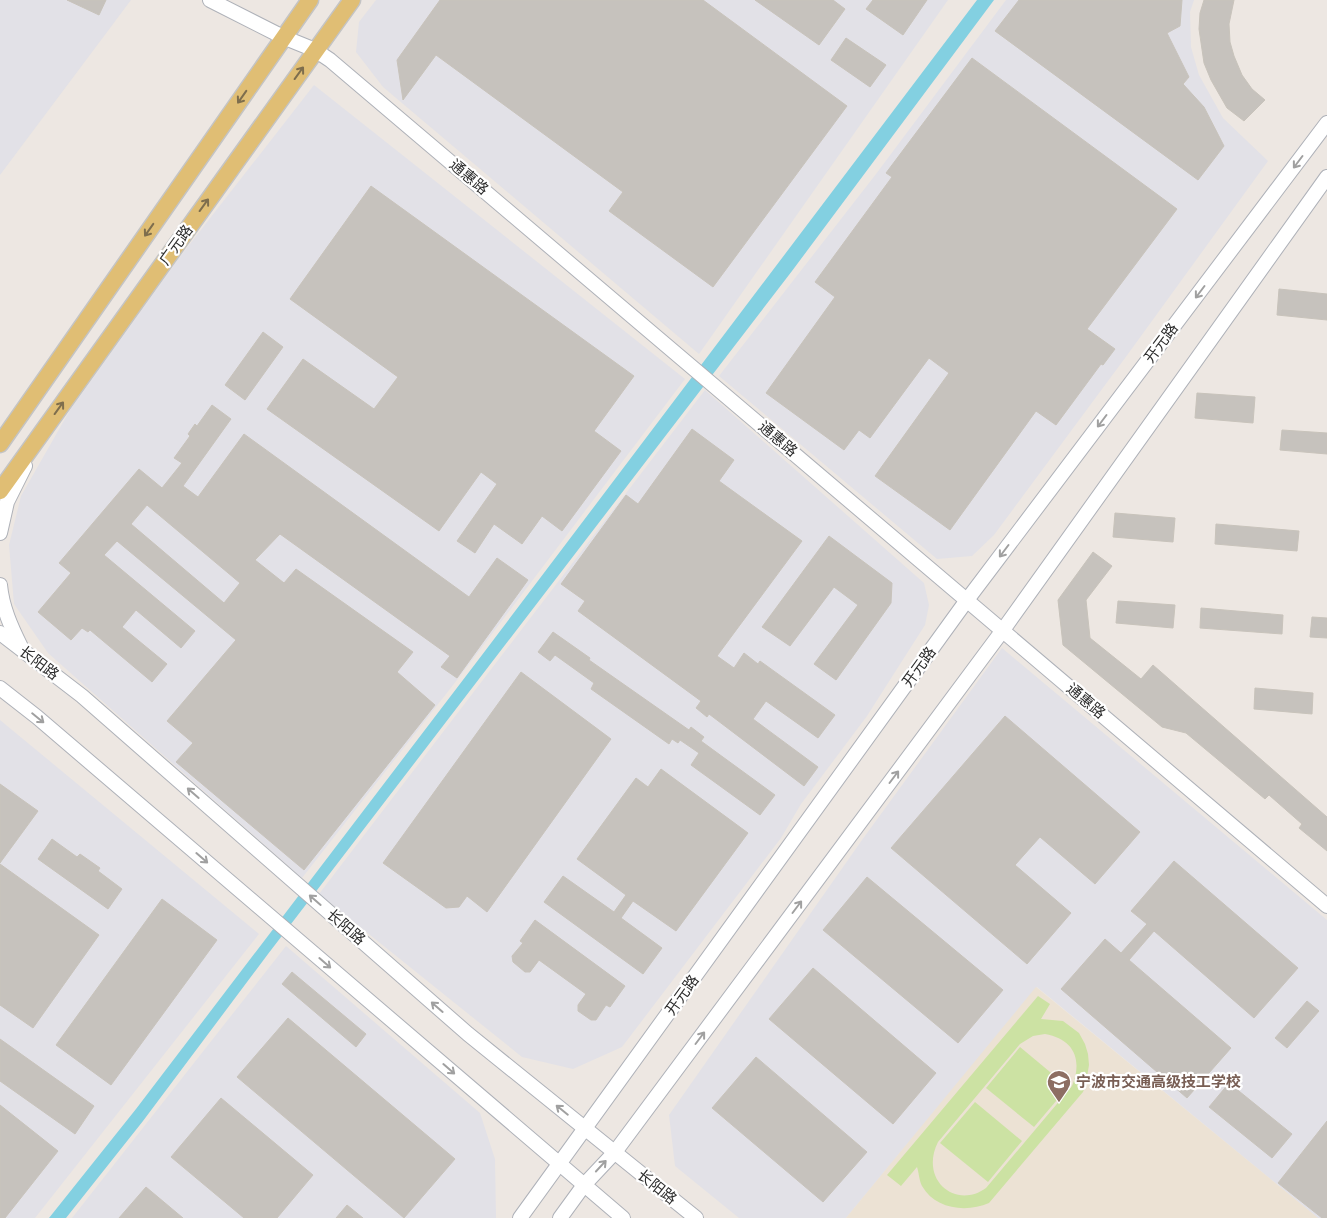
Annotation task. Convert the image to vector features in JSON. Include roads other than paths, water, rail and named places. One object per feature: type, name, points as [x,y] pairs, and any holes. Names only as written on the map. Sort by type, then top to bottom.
[{"type":"main road","name":"通惠路","points":[[210,0],[283,37],[315,50],[338,67],[1327,906]]},
{"type":"main road","name":"广元路","points":[[2,439],[310,0]]},
{"type":"main road","name":"广元路","points":[[0,491],[352,0]]},
{"type":"main road","name":"开元路","points":[[520,1218],[967,600],[1327,123]]},
{"type":"main road","points":[[560,1218],[584,1184],[614,1152],[1003,630],[1327,177]]},
{"type":"main road","points":[[0,533],[7,502],[40,434]]},
{"type":"main road","points":[[0,585],[6,614],[22,650]]},
{"type":"main road","name":"长阳路","points":[[0,633],[82,696],[468,1034],[696,1218]]},
{"type":"main road","points":[[0,688],[45,724],[623,1218]]},
{"type":"water","points":[[977,0],[994,0],[792,271],[268,954],[143,1121],[66,1218],[49,1218],[136,1109],[482,655]]},
{"type":"place","name":"宁波市交通高级技工学校","points":[[1059,1103]]}]
